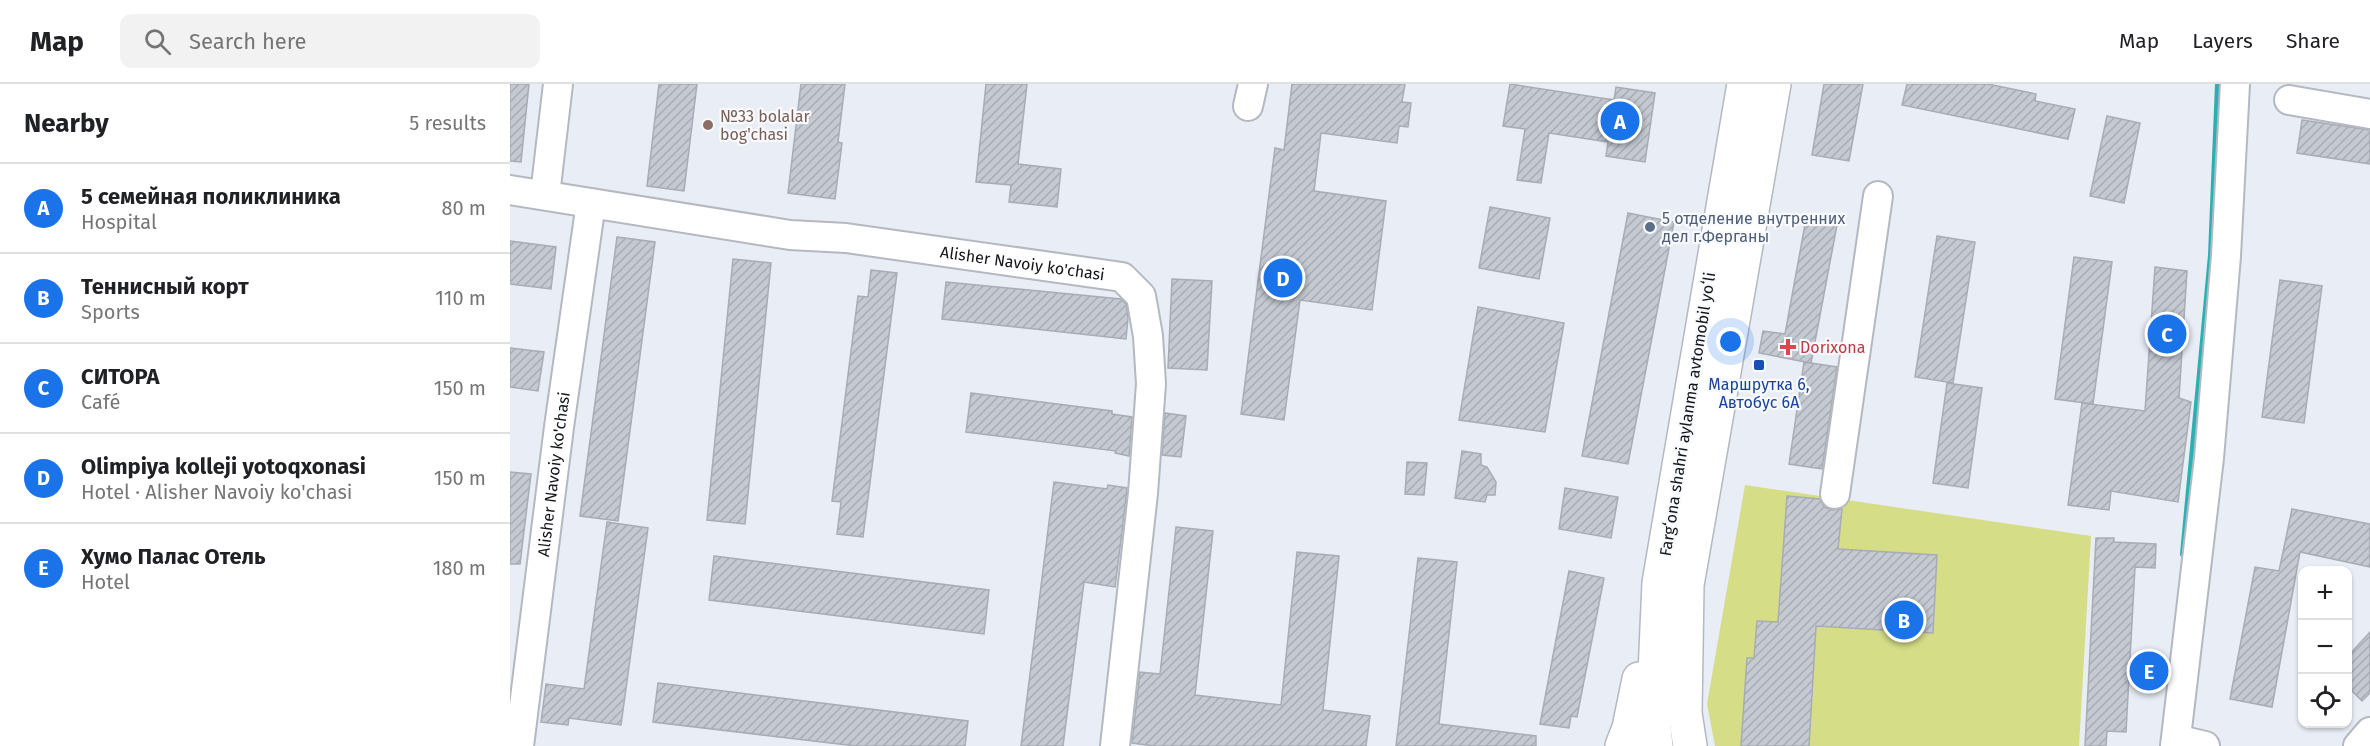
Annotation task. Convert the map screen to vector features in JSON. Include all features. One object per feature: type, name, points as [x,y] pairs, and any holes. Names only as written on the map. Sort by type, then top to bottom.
[{"type":"highway","name":"Fargʻona shahri aylanma avtomobil yoʻli","points":[[1656,746],[1653,718],[1659,583],[1744,84]]},
{"type":"highway","name":"Fargʻona shahri aylanma avtomobil yoʻli","points":[[1690,746],[1685,713],[1687,585],[1774,84]]},
{"type":"highway","points":[[1623,746],[1629,728],[1659,583]]},
{"type":"street","points":[[545,195],[558,84]]},
{"type":"street","points":[[2187,744],[2226,256],[2235,84]]},
{"type":"street","points":[[2187,744],[2215,469],[2232,256],[2241,84]]},
{"type":"street","points":[[2289,100],[2370,114]]},
{"type":"street","name":"Alisher Navoiy ko'chasi","points":[[510,190],[790,235],[846,237],[1122,277],[1141,296],[1148,336],[1151,384],[1143,493],[1115,746]]},
{"type":"street","points":[[1835,494],[1878,196]]},
{"type":"street","name":"Alisher Navoiy ko'chasi","points":[[519,746],[559,427],[591,203]]},
{"type":"street","points":[[2358,746],[2370,732]]},
{"type":"green space","points":[[1745,485],[2091,536],[2079,746],[1715,746],[1707,704]]},
{"type":"building","points":[[510,84],[529,84],[521,162],[510,161]]},
{"type":"building","points":[[659,84],[697,84],[684,191],[647,186]]},
{"type":"building","points":[[801,84],[845,84],[838,142],[842,143],[835,199],[788,193]]},
{"type":"building","points":[[986,84],[1027,84],[1018,164],[1061,169],[1057,207],[1009,202],[1011,185],[976,182]]},
{"type":"building","points":[[1292,84],[1405,84],[1402,102],[1411,103],[1408,127],[1399,126],[1397,143],[1321,133],[1314,191],[1386,201],[1372,310],[1300,300],[1284,420],[1241,414],[1275,148],[1284,150]]},
{"type":"building","points":[[1510,84],[1614,100],[1616,87],[1655,93],[1645,162],[1606,156],[1608,142],[1549,133],[1541,183],[1517,180],[1525,129],[1503,126]]},
{"type":"building","points":[[1824,84],[1863,84],[1849,161],[1812,155]]},
{"type":"building","points":[[1907,84],[1988,84],[2036,94],[2035,101],[2075,109],[2068,139],[1902,105]]},
{"type":"building","points":[[2107,116],[2140,123],[2124,203],[2090,196]]},
{"type":"building","points":[[2302,120],[2370,130],[2370,164],[2297,153]]},
{"type":"building","points":[[1490,207],[1550,218],[1539,279],[1479,268]]},
{"type":"building","points":[[1628,213],[1674,222],[1628,464],[1582,456]]},
{"type":"building","points":[[1806,219],[1837,225],[1811,363],[1759,353],[1763,331],[1785,334]]},
{"type":"building","points":[[1937,236],[1975,242],[1953,383],[1915,377]]},
{"type":"building","points":[[617,237],[655,242],[618,521],[580,516]]},
{"type":"building","points":[[510,241],[556,247],[551,289],[510,284]]},
{"type":"building","points":[[2074,257],[2112,262],[2093,404],[2055,399]]},
{"type":"building","points":[[733,259],[771,263],[745,524],[707,520]]},
{"type":"building","points":[[2155,267],[2187,271],[2179,398],[2191,402],[2178,502],[2111,491],[2109,510],[2068,505],[2082,403],[2145,411]]},
{"type":"building","points":[[871,270],[897,273],[863,537],[837,534],[841,502],[832,501],[858,296],[868,297]]},
{"type":"building","points":[[1172,279],[1212,281],[1207,370],[1168,368]]},
{"type":"building","points":[[2280,280],[2322,286],[2304,423],[2262,417]]},
{"type":"building","points":[[946,282],[1121,299],[1126,304],[1128,318],[1126,339],[942,319]]},
{"type":"building","points":[[1478,307],[1564,323],[1545,432],[1459,420]]},
{"type":"building","points":[[510,348],[544,352],[538,391],[510,387]]},
{"type":"building","points":[[1804,362],[1837,367],[1822,469],[1789,464]]},
{"type":"building","points":[[1947,383],[1982,388],[1968,488],[1933,483]]},
{"type":"building","points":[[971,393],[1112,411],[1112,414],[1132,417],[1129,456],[1115,453],[1116,451],[966,432]]},
{"type":"building","points":[[1165,413],[1186,416],[1181,457],[1162,455]]},
{"type":"building","points":[[1462,451],[1481,454],[1481,465],[1487,467],[1496,482],[1495,495],[1487,495],[1485,502],[1455,498]]},
{"type":"building","points":[[1407,462],[1427,463],[1424,495],[1405,494]]},
{"type":"building","points":[[510,472],[531,474],[520,564],[510,564]]},
{"type":"building","points":[[1054,482],[1107,489],[1108,485],[1127,488],[1122,532],[1115,587],[1084,582],[1063,746],[1021,746]]},
{"type":"building","points":[[1565,488],[1618,497],[1611,538],[1559,529]]},
{"type":"building","points":[[1787,496],[1820,499],[1824,507],[1832,510],[1842,509],[1838,549],[1937,555],[1933,633],[1816,626],[1809,746],[1741,746],[1747,658],[1754,658],[1757,621],[1778,622]]},
{"type":"building","points":[[2292,509],[2370,524],[2370,567],[2300,552],[2272,707],[2230,699],[2255,567],[2279,571]]},
{"type":"building","points":[[607,522],[648,528],[621,725],[569,718],[568,725],[541,722],[546,684],[584,689]]},
{"type":"building","points":[[1176,527],[1213,531],[1195,695],[1281,705],[1297,552],[1339,556],[1323,710],[1370,716],[1366,746],[1154,746],[1132,743],[1140,672],[1160,674]]},
{"type":"building","points":[[2096,538],[2114,538],[2114,542],[2156,544],[2155,568],[2135,567],[2126,732],[2107,731],[2106,746],[2085,746]]},
{"type":"building","points":[[714,556],[989,590],[984,634],[709,600]]},
{"type":"building","points":[[1418,558],[1457,562],[1439,724],[1536,736],[1536,746],[1396,746]]},
{"type":"building","points":[[1569,571],[1604,578],[1577,717],[1571,716],[1569,728],[1540,724]]},
{"type":"building","points":[[2370,632],[2370,693],[2362,701],[2352,691],[2352,652]]},
{"type":"building","points":[[658,683],[968,721],[965,746],[856,746],[653,722]]},
{"type":"waterway","points":[[2183,554],[2211,255],[2218,84]]},
{"type":"place","name":"5 семейная поликлиника","points":[[1620,121]]},
{"type":"place","name":"№33 bolalar bog'chasi","points":[[708,125]]},
{"type":"place","name":"5 отделение внутренних дел г.Ферганы","points":[[1650,227]]},
{"type":"place","name":"Olimpiya kolleji yotoqxonasi","points":[[1283,278]]},
{"type":"place","name":"СИТОРА","points":[[2167,334]]},
{"type":"place","name":"Dorixona","points":[[1788,347]]},
{"type":"place","name":"Маршрутка 6, Автобус 6А","points":[[1759,365]]},
{"type":"place","name":"Теннисный корт","points":[[1904,620]]},
{"type":"place","name":"Хумо Палас Отель","points":[[2149,671]]}]
